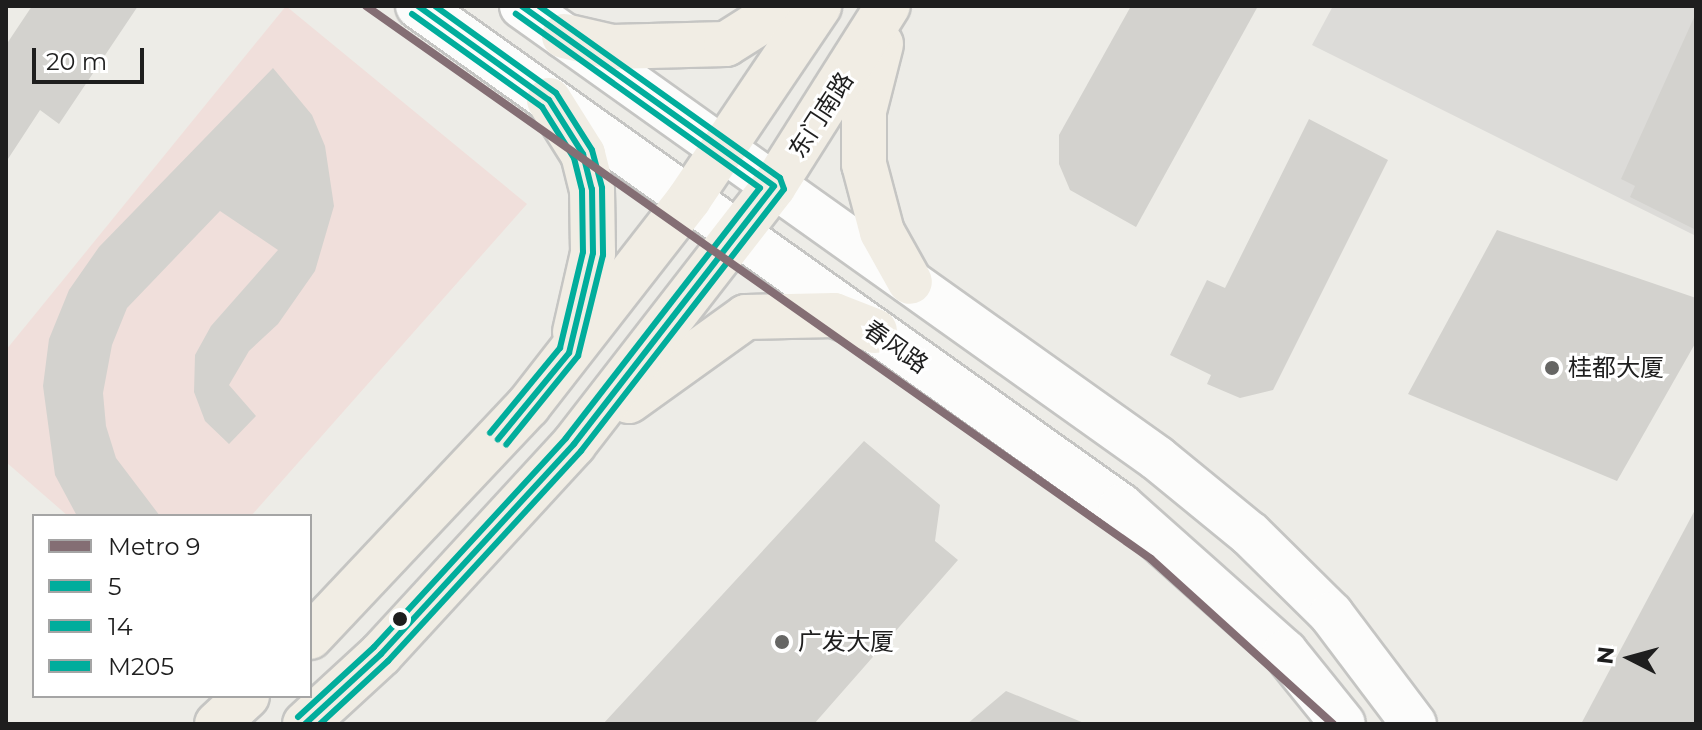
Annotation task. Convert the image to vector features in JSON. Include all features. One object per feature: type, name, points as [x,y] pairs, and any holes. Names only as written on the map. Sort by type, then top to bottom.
[{"type":"main road","points":[[564,36],[612,47],[726,44],[786,6]]},
{"type":"main road","points":[[312,635],[528,406],[689,199],[819,6]]},
{"type":"main road","points":[[889,6],[864,111],[864,164],[882,232],[910,282]]},
{"type":"main road","name":"东门南路","points":[[305,724],[381,654],[574,444],[774,186],[889,6]]},
{"type":"main road","points":[[549,100],[583,154],[592,189],[593,253],[569,353]]},
{"type":"main road","points":[[574,444],[746,317],[834,315],[875,331]]},
{"type":"main road","points":[[217,724],[245,698]]},
{"type":"street","name":"春风路","points":[[418,6],[1121,506],[1285,652],[1343,724]]},
{"type":"street","points":[[522,6],[1157,458],[1250,534],[1331,614],[1414,724]]},
{"type":"shaded area","points":[[286,6],[527,204],[253,514],[66,514],[6,462],[6,350]]},
{"type":"shaded area","points":[[1333,6],[1696,6],[1696,236],[1312,45]]},
{"type":"building","points":[[32,6],[138,6],[59,124],[40,110],[6,162],[6,45]]},
{"type":"building","points":[[1131,6],[1258,6],[1136,227],[1070,190],[1059,164],[1059,135]]},
{"type":"building","points":[[1696,13],[1696,230],[1630,197],[1635,186],[1621,179]]},
{"type":"building","points":[[273,68],[312,115],[325,146],[334,206],[315,271],[278,324],[249,351],[229,385],[256,416],[229,444],[205,421],[194,392],[195,355],[211,326],[278,250],[220,211],[127,308],[112,345],[103,393],[106,426],[116,458],[158,514],[76,514],[55,475],[43,386],[49,339],[69,290],[99,247]]},
{"type":"building","points":[[1309,119],[1388,160],[1273,390],[1240,398],[1207,384],[1211,375],[1170,355],[1207,280],[1225,288]]},
{"type":"building","name":"桂都大厦","points":[[1497,230],[1696,298],[1696,342],[1617,481],[1408,394]]},
{"type":"building","name":"广发大厦","points":[[864,441],[940,505],[935,541],[958,560],[814,724],[603,724]]},
{"type":"building","points":[[1696,508],[1696,724],[1581,724]]},
{"type":"building","points":[[1006,691],[1084,723],[1084,724],[967,724]]},
{"type":"metro line","name":"9","points":[[366,6],[1151,559],[1333,724]]},
{"type":"transit line","name":"5","points":[[418,6],[549,100],[583,154],[592,189],[593,253],[569,353],[498,439]]},
{"type":"transit line","name":"M205","points":[[435,6],[556,93],[592,150],[602,188],[603,255],[578,356],[506,445]]},
{"type":"transit line","name":"5","points":[[305,724],[381,654],[574,444],[774,186],[522,6]]},
{"type":"transit line","name":"14","points":[[320,724],[388,661],[581,451],[784,189],[780,178],[539,6]]},
{"type":"transit line","name":"14","points":[[412,14],[542,107],[574,158],[582,190],[583,252],[560,348],[490,433]]},
{"type":"transit line","name":"M205","points":[[298,717],[374,647],[566,438],[760,188],[516,14]]},
{"type":"place","name":"桂都大厦","points":[[1552,368]]},
{"type":"place","name":"广发大厦","points":[[782,642]]}]
